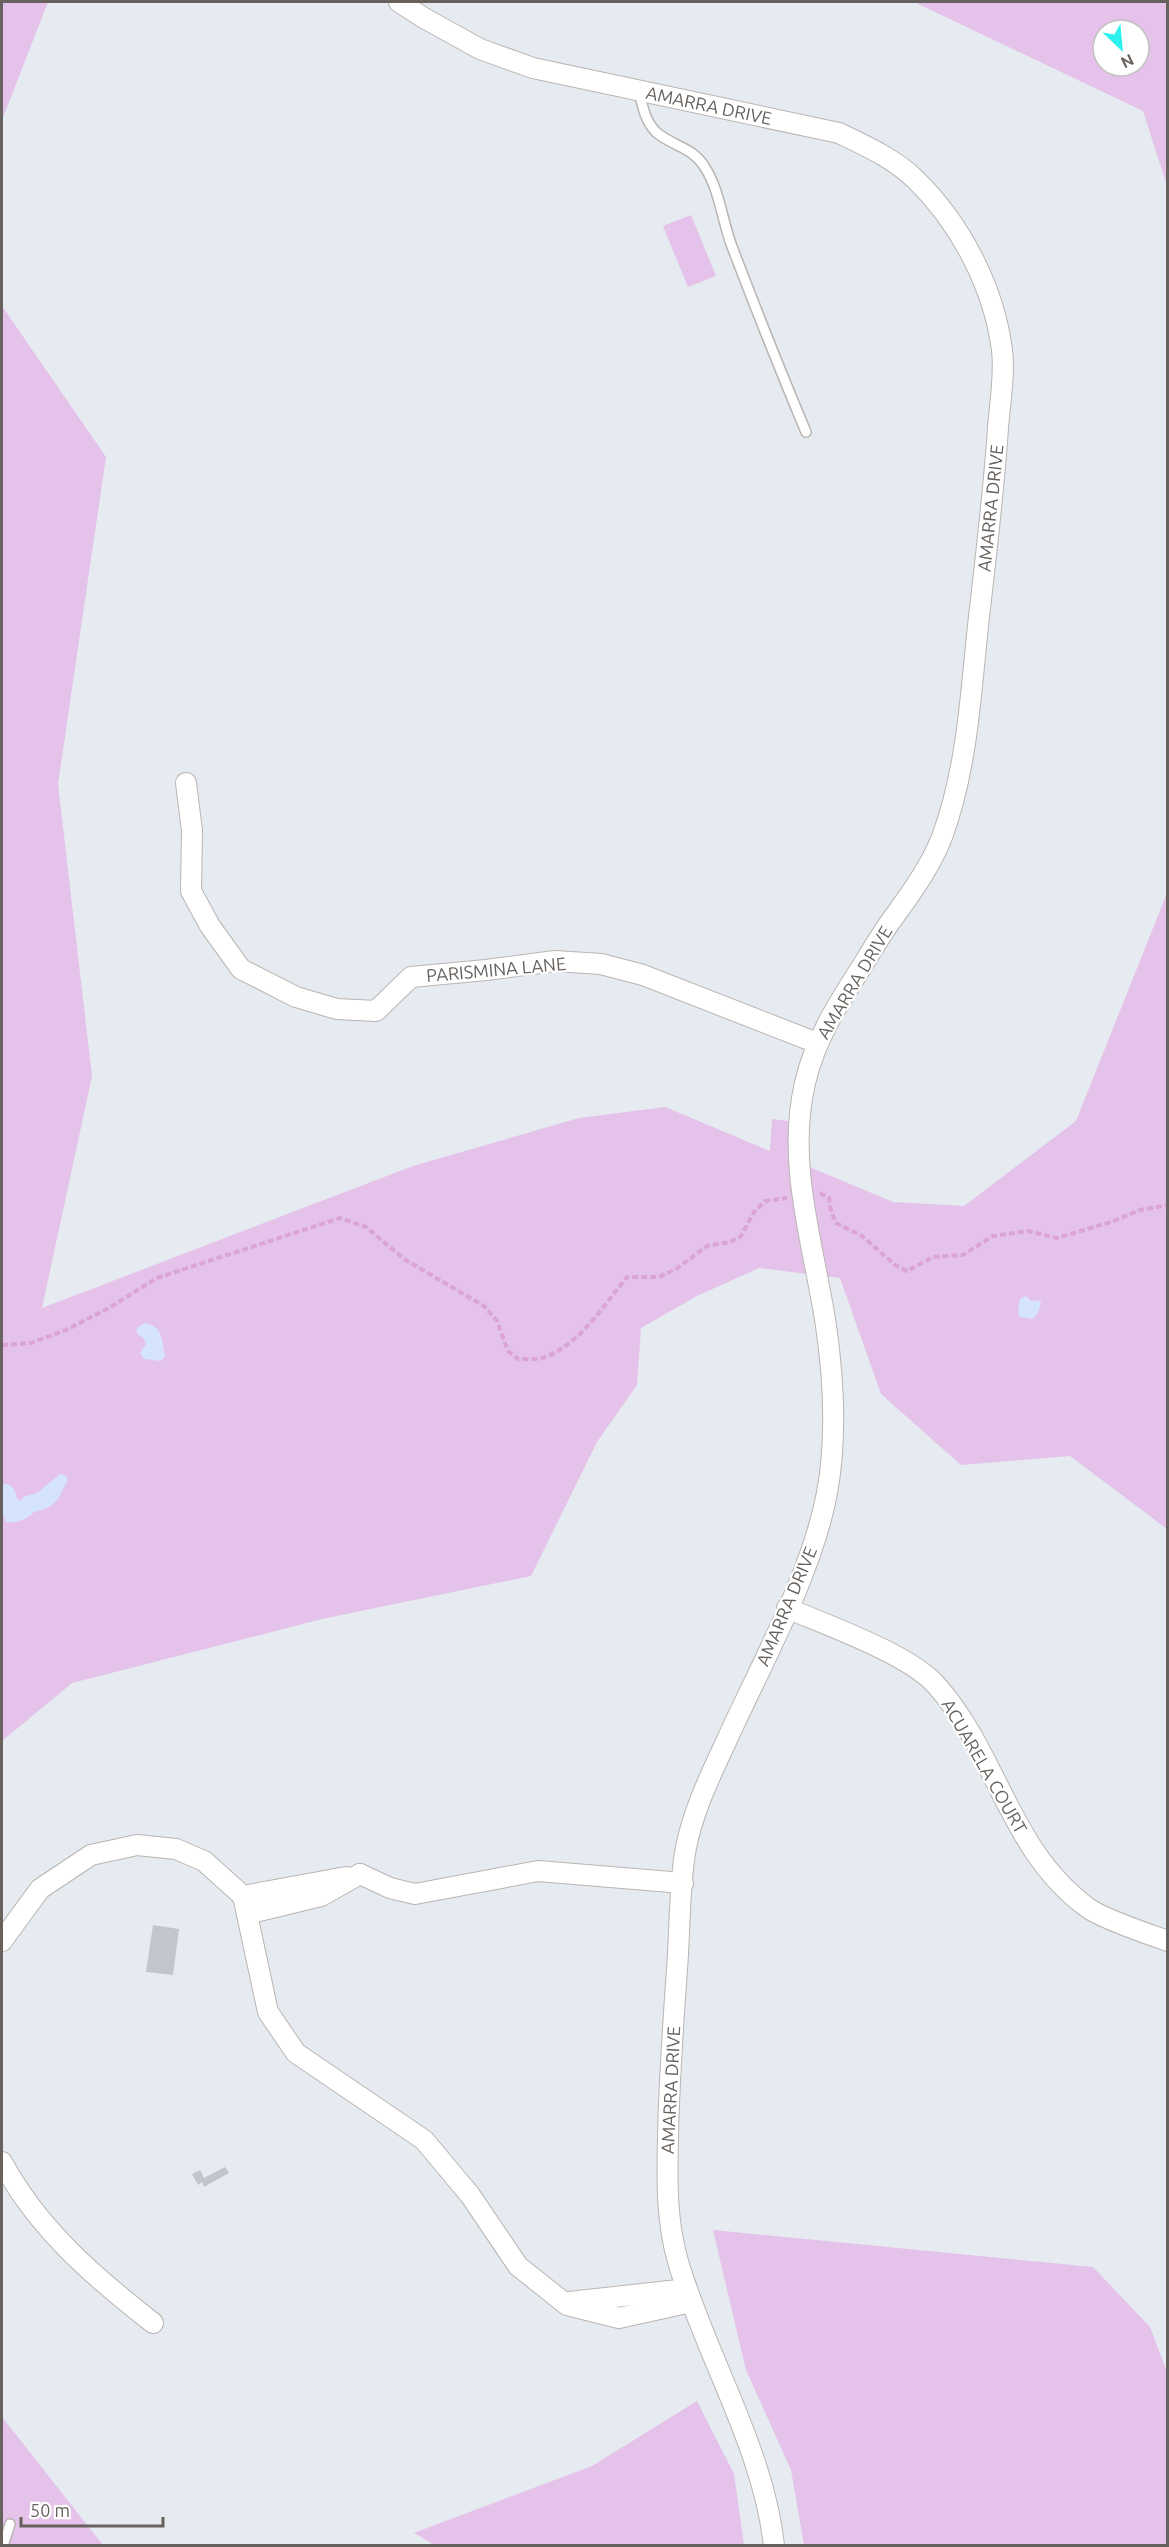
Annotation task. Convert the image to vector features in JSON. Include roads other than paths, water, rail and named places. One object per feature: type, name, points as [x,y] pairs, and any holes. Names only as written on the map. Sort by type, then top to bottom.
[{"type":"street","name":"AMARRA DRIVE","points":[[399,2],[480,49],[533,68],[839,133],[875,150],[913,177],[953,224],[976,267],[994,310],[1003,356],[994,485],[960,774],[941,840],[915,891],[896,914],[835,1008],[817,1043],[805,1081],[797,1121],[798,1163],[808,1236],[826,1323],[835,1421],[827,1492],[814,1540],[788,1608],[707,1783],[685,1851],[669,2085],[668,2221],[677,2260],[689,2295],[753,2457],[770,2511],[774,2546]]},
{"type":"street","name":"PARISMINA LANE","points":[[186,783],[192,831],[191,891],[210,926],[241,969],[296,997],[338,1009],[376,1011],[411,977],[555,961],[601,964],[643,975],[817,1043]]},
{"type":"street","name":"ACUARELA COURT","points":[[788,1608],[903,1660],[935,1683],[959,1714],[1024,1837],[1052,1875],[1089,1910],[1167,1941]]},
{"type":"street","points":[[2,1941],[40,1889],[91,1855],[137,1845],[176,1849],[204,1861],[245,1905],[268,2012],[296,2053],[424,2140],[470,2195],[518,2266],[563,2302],[689,2295]]},
{"type":"street","points":[[245,1905],[321,1896],[360,1874],[390,1888],[415,1894],[538,1871],[683,1883]]},
{"type":"street","points":[[2,2162],[47,2229],[76,2260],[153,2323]]},
{"type":"lane","points":[[639,90],[644,113],[656,132],[691,150],[711,178],[727,231],[757,314],[806,432]]},
{"type":"lane","points":[[3,2546],[10,2524]]}]
